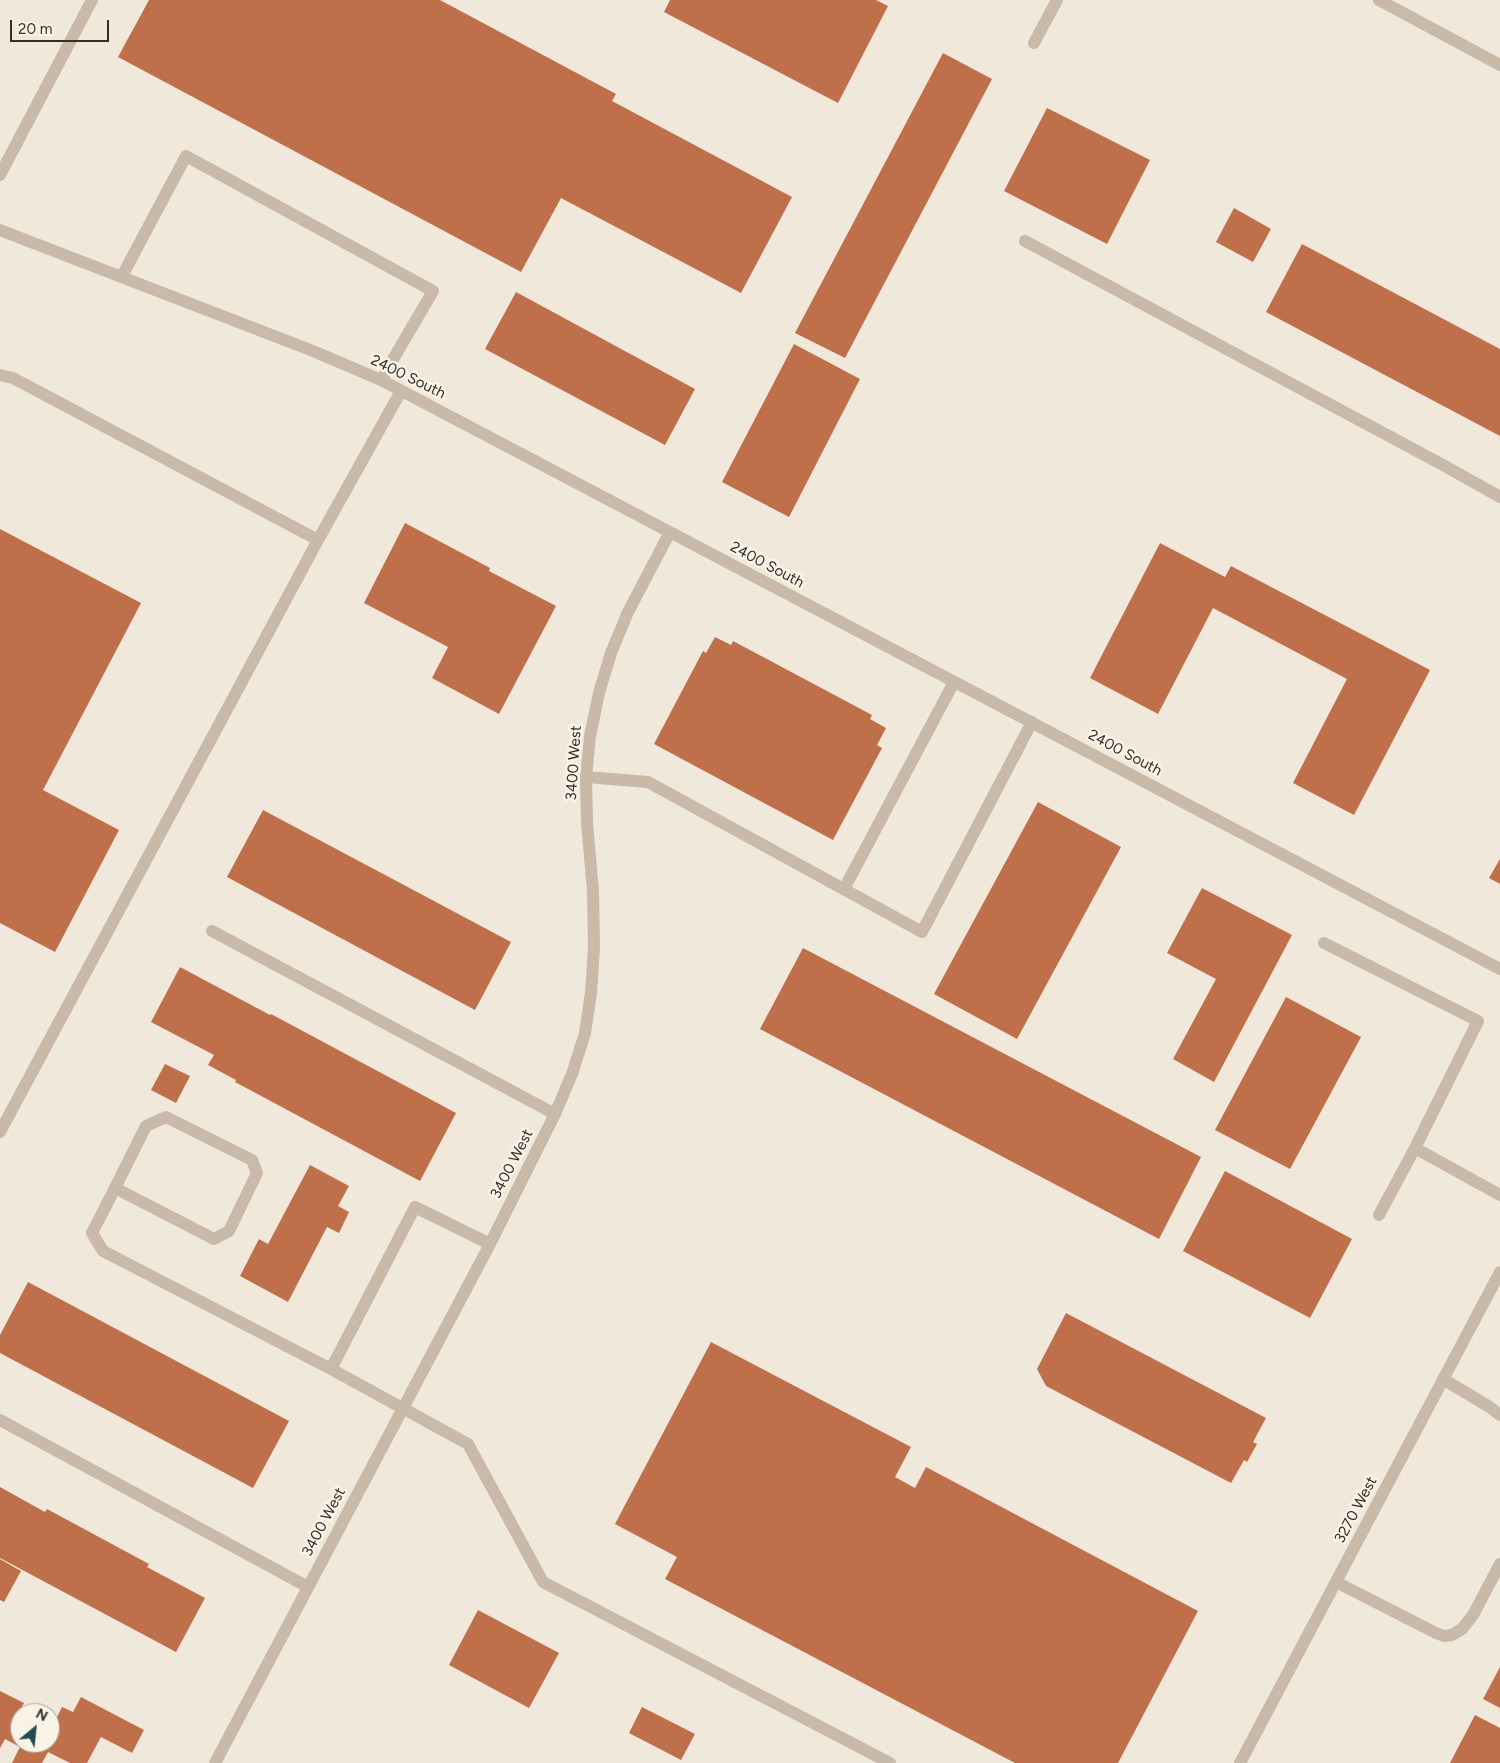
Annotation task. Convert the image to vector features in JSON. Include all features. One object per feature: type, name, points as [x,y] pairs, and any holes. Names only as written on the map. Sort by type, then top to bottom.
[{"type":"street","points":[[0,175],[92,0]]},
{"type":"street","points":[[1034,43],[1057,0]]},
{"type":"street","points":[[1379,0],[1500,65]]},
{"type":"street","points":[[122,276],[186,156],[433,291],[380,380]]},
{"type":"street","name":"2400 South","points":[[0,230],[313,351],[380,380],[1500,969]]},
{"type":"street","points":[[1025,241],[1500,497]]},
{"type":"street","points":[[0,375],[13,378],[318,540]]},
{"type":"street","points":[[0,1132],[318,540],[401,391]]},
{"type":"street","name":"3400 West","points":[[215,1763],[490,1244],[555,1114],[572,1074],[585,1033],[591,993],[594,948],[586,777],[590,736],[597,702],[611,653],[628,612],[670,532]]},
{"type":"street","points":[[844,889],[954,682]]},
{"type":"street","points":[[586,777],[648,782],[922,932],[1032,722]]},
{"type":"street","points":[[212,931],[555,1114]]},
{"type":"street","points":[[1324,943],[1478,1021],[1415,1148],[1379,1215]]},
{"type":"street","points":[[115,1188],[214,1239],[229,1231],[257,1173],[252,1160],[166,1117],[146,1126],[115,1188],[92,1234],[103,1251],[331,1368],[468,1444],[543,1582],[890,1763]]},
{"type":"street","points":[[1415,1148],[1500,1195]]},
{"type":"street","points":[[331,1368],[415,1207],[490,1244]]},
{"type":"street","name":"3270 West","points":[[1240,1763],[1500,1272]]},
{"type":"street","points":[[1443,1379],[1500,1415]]},
{"type":"street","points":[[0,1420],[308,1588]]},
{"type":"street","points":[[1336,1582],[1444,1636],[1452,1635],[1462,1629],[1473,1615],[1500,1564]]},
{"type":"building","points":[[149,0],[440,0],[616,94],[612,101],[792,197],[741,293],[561,198],[521,272],[118,57]]},
{"type":"building","points":[[670,0],[876,0],[888,6],[838,103],[664,12]]},
{"type":"building","points":[[943,53],[992,79],[845,358],[795,333]]},
{"type":"building","points":[[1047,108],[1150,160],[1107,244],[1004,191]]},
{"type":"building","points":[[1234,208],[1271,229],[1253,262],[1216,242]]},
{"type":"building","points":[[1302,244],[1500,349],[1500,436],[1266,312]]},
{"type":"building","points":[[516,292],[695,389],[665,445],[485,349]]},
{"type":"building","points":[[794,344],[860,379],[789,517],[722,482]]},
{"type":"building","points":[[405,523],[490,568],[489,571],[556,606],[499,714],[432,678],[448,647],[364,603]]},
{"type":"building","points":[[0,529],[141,603],[43,790],[119,830],[55,952],[0,923]]},
{"type":"building","points":[[1160,543],[1225,577],[1231,566],[1430,670],[1354,815],[1293,783],[1347,679],[1213,608],[1158,714],[1090,678]]},
{"type":"building","points":[[715,637],[731,645],[733,641],[872,715],[870,719],[886,728],[877,745],[882,748],[833,840],[654,744],[703,651],[706,653]]},
{"type":"building","points":[[1038,802],[1121,847],[1017,1039],[934,994]]},
{"type":"building","points":[[263,810],[511,942],[475,1010],[227,877]]},
{"type":"building","points":[[1500,859],[1500,884],[1489,878]]},
{"type":"building","points":[[1202,888],[1292,935],[1214,1082],[1173,1059],[1216,979],[1167,953]]},
{"type":"building","points":[[803,948],[1201,1157],[1159,1239],[760,1029]]},
{"type":"building","points":[[180,967],[456,1113],[420,1181],[235,1082],[236,1080],[208,1065],[214,1055],[151,1022]]},
{"type":"building","points":[[1286,997],[1361,1037],[1290,1169],[1215,1130]]},
{"type":"building","points":[[165,1064],[190,1076],[176,1103],[151,1090]]},
{"type":"building","points":[[310,1165],[349,1186],[338,1206],[349,1212],[339,1233],[327,1227],[288,1302],[240,1276],[259,1239],[268,1244]]},
{"type":"building","points":[[1225,1171],[1352,1239],[1310,1318],[1183,1251]]},
{"type":"building","points":[[28,1282],[289,1421],[253,1488],[0,1353],[0,1335]]},
{"type":"building","points":[[1066,1313],[1266,1418],[1253,1442],[1257,1444],[1247,1462],[1244,1460],[1231,1483],[1046,1386],[1037,1369]]},
{"type":"building","points":[[711,1342],[911,1447],[895,1477],[915,1488],[926,1467],[1198,1611],[1118,1763],[1015,1763],[665,1579],[677,1557],[615,1524]]},
{"type":"building","points":[[0,1487],[45,1512],[47,1509],[149,1564],[147,1567],[205,1598],[176,1652],[0,1558]]},
{"type":"building","points":[[0,1559],[21,1571],[4,1602],[0,1600]]},
{"type":"building","points":[[478,1610],[559,1653],[529,1708],[449,1665]]},
{"type":"building","points":[[1500,1667],[1500,1708],[1483,1699]]},
{"type":"building","points":[[0,1691],[24,1703],[10,1703],[10,1742],[5,1739],[0,1748]]},
{"type":"building","points":[[81,1697],[144,1730],[132,1753],[101,1737],[87,1763],[70,1763],[50,1753],[60,1753],[60,1711],[62,1707],[73,1712]]},
{"type":"building","points":[[642,1707],[695,1734],[681,1760],[629,1733]]},
{"type":"building","points":[[1475,1715],[1500,1728],[1500,1763],[1450,1763]]},
{"type":"building","points":[[17,1753],[47,1753],[42,1763],[12,1763]]}]
